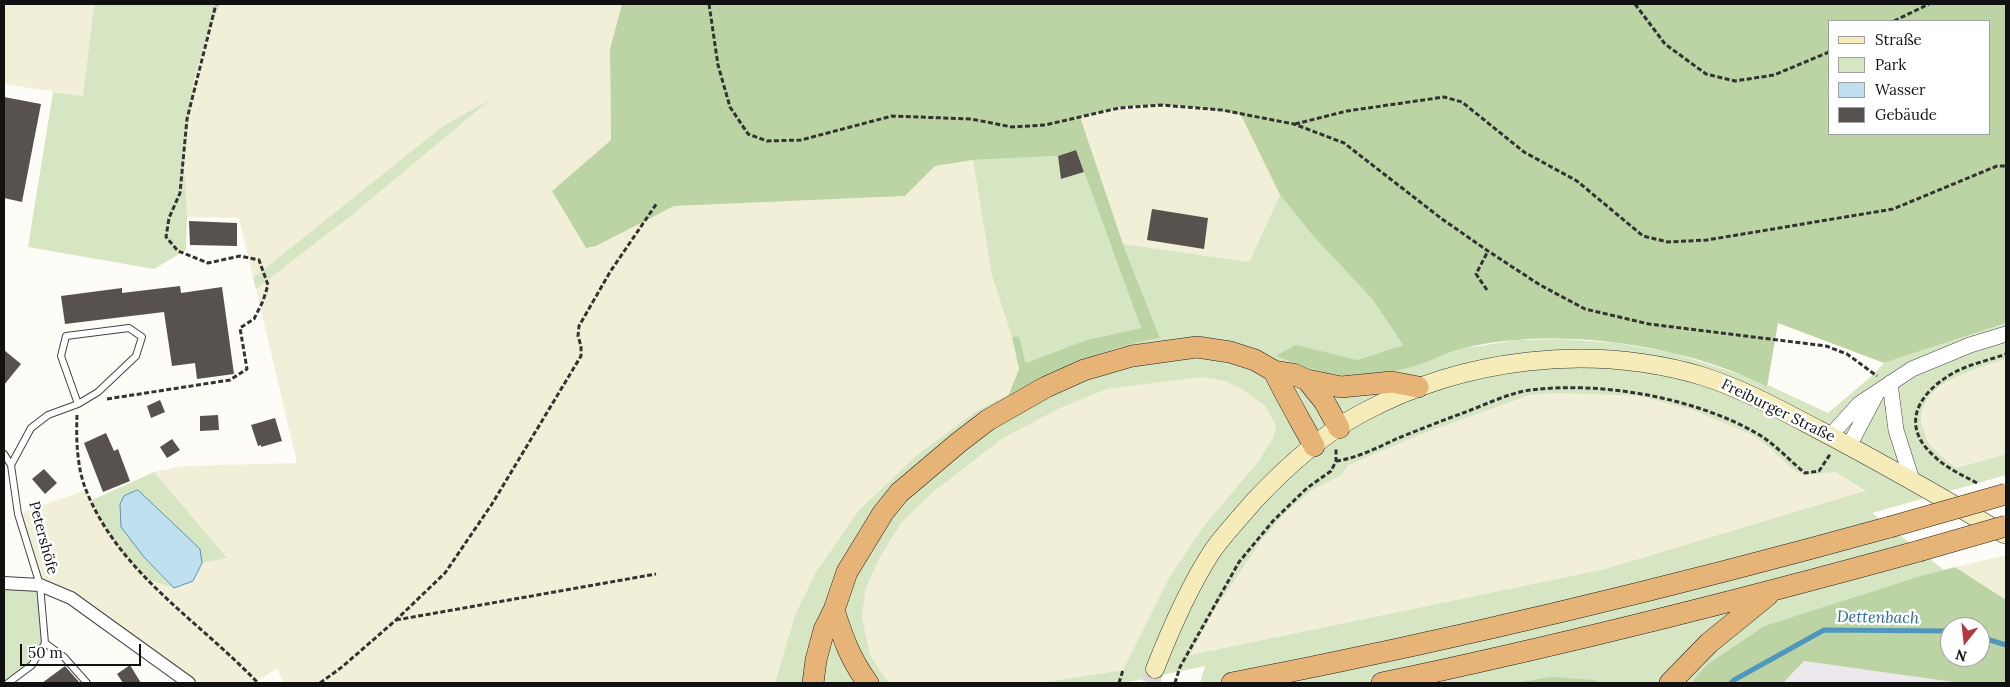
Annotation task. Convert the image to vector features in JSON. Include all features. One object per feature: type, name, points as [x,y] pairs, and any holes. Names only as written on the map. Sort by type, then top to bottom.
[{"type":"highway","points":[[813,683],[816,660],[824,630],[834,610],[847,572],[862,545],[899,493],[988,420],[1046,387],[1084,370],[1132,356],[1197,347],[1230,352],[1255,360],[1274,371],[1293,374],[1307,380],[1341,386],[1392,382],[1418,387]]},
{"type":"highway","points":[[1274,371],[1301,420],[1327,437]]},
{"type":"highway","points":[[1307,380],[1324,401],[1327,437]]},
{"type":"highway","points":[[1232,683],[1453,637],[1634,594],[1890,527],[2006,494]]},
{"type":"highway","points":[[1382,683],[1514,655],[1772,592],[2006,526]]},
{"type":"highway","points":[[1670,683],[1709,643],[1772,592]]},
{"type":"highway","points":[[834,610],[856,667],[868,683]]},
{"type":"highway","points":[[1425,674],[1457,683]]},
{"type":"main road","name":"Freiburger Straße","points":[[1156,669],[1184,600],[1212,552],[1267,487],[1303,454],[1361,414],[1418,387],[1517,362],[1585,359],[1631,362],[1671,369],[1725,384],[1768,403],[1912,480],[2006,536]]},
{"type":"street","points":[[1839,441],[1859,404],[1912,369],[1929,360],[1970,344],[2006,334]]},
{"type":"street","points":[[1839,441],[1884,387]]},
{"type":"street","points":[[1884,387],[1912,480]]},
{"type":"street","name":"Petershöfe","points":[[4,582],[40,585]]},
{"type":"street","points":[[40,585],[71,598],[189,683]]},
{"type":"lane","points":[[11,465],[31,428],[48,415],[78,404],[98,392],[136,356],[142,337],[128,328],[66,336],[61,356],[78,404]]},
{"type":"lane","name":"Petershöfe","points":[[4,454],[11,465],[18,514],[40,585]]},
{"type":"lane","points":[[8,683],[32,665],[45,643],[40,585]]},
{"type":"lane","points":[[45,643],[64,657],[87,683]]},
{"type":"path","points":[[106,399],[230,380],[247,369],[240,328],[254,319],[268,285],[259,260],[240,256],[208,263],[178,251],[166,237],[170,218],[180,193],[187,119],[216,4]]},
{"type":"path","points":[[708,4],[718,64],[730,107],[748,134],[766,141],[801,140],[892,116],[971,119],[1012,127],[1045,125],[1119,108],[1161,105],[1222,110],[1294,124],[1344,143],[1442,219],[1488,251],[1540,285],[1585,309],[1650,324],[1826,346],[1847,354],[1874,374],[1884,387]]},
{"type":"path","points":[[1636,4],[1665,44],[1706,74],[1735,81],[1774,75],[1828,52]]},
{"type":"path","points":[[1896,20],[1929,4]]},
{"type":"path","points":[[1294,124],[1348,111],[1444,97],[1462,102],[1524,152],[1577,181],[1643,236],[1668,242],[1707,240],[1893,209],[1997,166],[2006,166]]},
{"type":"path","points":[[320,683],[342,667],[396,620],[445,573],[492,504],[581,356],[578,336],[579,326],[610,272],[657,203]]},
{"type":"path","points":[[1487,290],[1476,274],[1488,251]]},
{"type":"path","points":[[1978,484],[1934,456],[1922,442],[1914,419],[1919,403],[1934,385],[1957,371],[2006,354]]},
{"type":"path","points":[[1336,461],[1350,459],[1505,397],[1530,390],[1558,388],[1641,393],[1701,409],[1757,434],[1775,446],[1805,472],[1818,471],[1839,441]]},
{"type":"path","points":[[78,404],[76,444],[86,490],[100,519],[120,549],[148,580],[238,662],[258,683]]},
{"type":"path","points":[[1175,683],[1180,667],[1239,562],[1273,520],[1307,488],[1332,471],[1336,461],[1337,450],[1327,437]]},
{"type":"path","points":[[396,620],[656,574]]},
{"type":"path","points":[[1119,683],[1123,670]]},
{"type":"shaded area","points":[[4,4],[94,4],[83,96],[4,84]]},
{"type":"shaded area","points":[[221,4],[622,4],[610,49],[611,140],[552,191],[586,248],[596,246],[674,206],[905,196],[935,166],[973,160],[992,276],[1012,337],[1019,369],[1008,396],[976,411],[916,456],[859,510],[816,572],[795,615],[775,683],[283,683],[277,668],[255,683],[189,683],[71,598],[40,585],[18,514],[86,490],[100,519],[120,549],[147,580],[174,588],[193,581],[202,563],[226,558],[154,472],[184,466],[297,463],[256,289],[352,215],[487,101],[443,126],[253,278],[239,218],[187,217],[186,214],[184,164],[193,83],[209,28]]},
{"type":"shaded area","points":[[1161,105],[1222,110],[1241,114],[1280,195],[1249,262],[1123,244],[1079,117],[1119,108]]},
{"type":"shaded area","points":[[2006,359],[2006,454],[1956,468],[1931,447],[1923,430],[1924,405],[1933,393],[1957,376]]},
{"type":"shaded area","points":[[1202,377],[1225,381],[1242,389],[1265,406],[1276,426],[1273,438],[1258,462],[1203,527],[1169,578],[1123,670],[1039,683],[892,683],[885,678],[870,655],[862,617],[866,588],[880,557],[902,522],[932,493],[1003,438],[1060,407],[1107,389]]},
{"type":"shaded area","points":[[1557,393],[1639,396],[1692,410],[1750,434],[1805,475],[1836,472],[1865,492],[1605,569],[1189,655],[1213,612],[1261,541],[1284,514],[1312,490],[1340,476],[1349,465],[1422,434],[1530,395]]},
{"type":"shaded area","points":[[2006,555],[2006,600],[1955,567]]},
{"type":"shaded area","points":[[1804,661],[1960,683],[1783,683]]},
{"type":"green space","points":[[94,4],[221,4],[209,28],[193,83],[184,164],[187,217],[186,250],[154,269],[28,247],[53,92],[83,96]]},
{"type":"green space","points":[[622,4],[2006,4],[2006,323],[1884,363],[1778,323],[1767,387],[1740,374],[1678,354],[1612,342],[1579,339],[1496,342],[1468,347],[1415,366],[1378,374],[1349,376],[1333,374],[1276,356],[1296,345],[1357,360],[1403,345],[1372,299],[1314,237],[1280,195],[1241,115],[1179,105],[1132,106],[1080,117],[1123,244],[1160,338],[1101,353],[1045,377],[1008,396],[1019,369],[1012,337],[1019,336],[1026,363],[1086,340],[1141,328],[1076,150],[1058,156],[973,160],[935,166],[905,196],[674,206],[596,246],[586,248],[552,191],[611,140],[610,49]]},
{"type":"green space","points":[[491,99],[352,215],[256,289],[253,278],[443,126]]},
{"type":"green space","points":[[1058,156],[1061,179],[1084,172],[1141,328],[1086,340],[1026,363],[1019,336],[1012,337],[992,276],[973,160]]},
{"type":"green space","points":[[1280,195],[1314,237],[1372,299],[1403,345],[1357,360],[1276,355],[1288,361],[1413,366],[1461,349],[1517,340],[1562,339],[1616,343],[1673,353],[1748,377],[1828,413],[1874,374],[1884,363],[2006,323],[2006,359],[1966,373],[1939,388],[1929,398],[1923,410],[1922,424],[1931,446],[1956,468],[2006,454],[2006,475],[1872,513],[1944,570],[1764,626],[1706,665],[1691,683],[1603,683],[1594,680],[1515,683],[1200,683],[1205,666],[1124,683],[1039,683],[1123,670],[1169,578],[1203,527],[1258,462],[1273,438],[1276,426],[1265,406],[1242,389],[1225,381],[1202,377],[1107,389],[1060,408],[1003,438],[932,493],[902,522],[880,557],[866,588],[862,617],[870,655],[885,678],[892,683],[775,683],[795,615],[816,572],[859,510],[916,456],[976,411],[1047,375],[1083,358],[1133,342],[1160,338],[1123,244],[1249,262]],"holes":[[[1557,393],[1639,396],[1692,410],[1750,434],[1771,449],[1795,471],[1805,475],[1836,472],[1865,491],[1605,569],[1190,655],[1213,612],[1261,541],[1284,514],[1312,490],[1340,476],[1349,465],[1422,434],[1530,395]]]},
{"type":"green space","points":[[154,472],[227,558],[202,563],[200,549],[121,527],[144,557],[174,588],[148,580],[120,549],[100,519],[92,500]]},
{"type":"green space","points":[[1955,567],[2006,600],[2006,683],[1960,683],[1804,661],[1783,683],[1691,683],[1706,665],[1764,626]]},
{"type":"green space","points":[[4,583],[40,585],[45,643],[32,665],[8,683],[4,683]]},
{"type":"green space","points":[[1552,677],[1594,680],[1603,683],[1514,683]]},
{"type":"water","points":[[138,490],[200,549],[202,563],[193,581],[174,588],[144,557],[121,527],[120,504],[124,496]]},
{"type":"building","points":[[4,97],[41,104],[22,202],[4,198]]},
{"type":"building","points":[[1076,150],[1084,172],[1061,179],[1058,156]]},
{"type":"building","points":[[1152,209],[1208,218],[1204,249],[1147,240]]},
{"type":"building","points":[[189,221],[237,223],[237,246],[190,245]]},
{"type":"building","points":[[180,286],[181,293],[222,287],[234,374],[197,379],[195,363],[172,366],[164,312],[65,324],[61,296],[122,288],[122,293]]},
{"type":"building","points":[[4,350],[21,364],[4,385]]},
{"type":"building","points":[[160,400],[165,412],[151,418],[147,406]]},
{"type":"building","points":[[218,415],[219,430],[200,431],[200,416]]},
{"type":"building","points":[[275,418],[282,441],[261,447],[261,445],[258,446],[251,425]]},
{"type":"building","points":[[106,433],[114,451],[118,449],[130,481],[103,492],[84,443]]},
{"type":"building","points":[[172,439],[180,450],[167,458],[160,447]]},
{"type":"building","points":[[44,469],[57,483],[45,494],[32,479]]},
{"type":"building","points":[[130,665],[141,683],[123,683],[117,674]]},
{"type":"building","points":[[65,666],[80,683],[42,683]]},
{"type":"waterway","name":"Dettenbach","points":[[1731,683],[1824,630],[1940,631]]},
{"type":"waterway","name":"Dettenbach","points":[[1990,640],[2006,645]]},
{"type":"tunnel","points":[[1151,683],[1155,669]]}]
